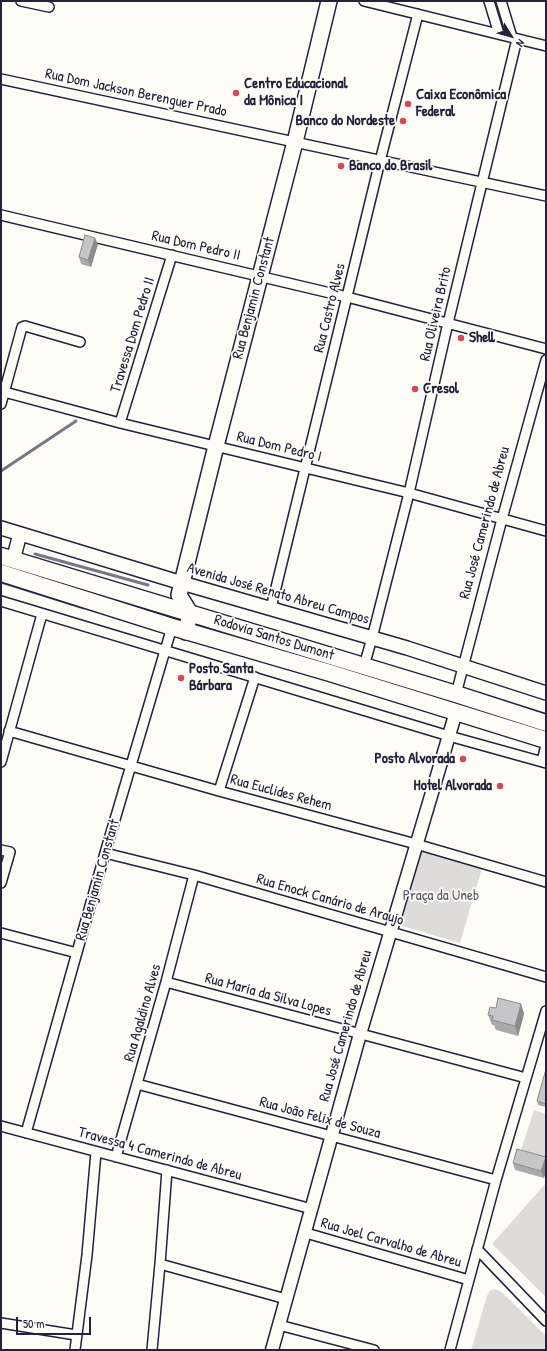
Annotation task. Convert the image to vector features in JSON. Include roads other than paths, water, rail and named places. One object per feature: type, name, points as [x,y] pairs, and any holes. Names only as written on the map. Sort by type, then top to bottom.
[{"type":"highway","name":"Rodovia Santos Dumont","points":[[7,558],[456,694],[546,724]]},
{"type":"highway","name":"Rodovia Santos Dumont","points":[[1,573],[179,630],[330,673],[546,740]]},
{"type":"main road","name":"Rua Benjamin Constant","points":[[181,589],[216,446],[295,142],[329,1]]},
{"type":"main road","name":"Avenida José Renato Abreu Campos","points":[[1,528],[181,589],[271,608],[464,666],[546,693]]},
{"type":"main road","points":[[7,558],[20,534]]},
{"type":"main road","points":[[157,622],[162,606],[181,589],[190,613]]},
{"type":"main road","name":"Rua Benjamin Constant","points":[[179,630],[190,613]]},
{"type":"street","points":[[21,1],[49,7]]},
{"type":"street","points":[[364,1],[546,46]]},
{"type":"street","points":[[489,1],[499,34]]},
{"type":"street","points":[[501,1],[514,38]]},
{"type":"street","name":"Rua Castro Alves","points":[[271,608],[380,160],[418,14]]},
{"type":"street","name":"Rua Oliveira Brito","points":[[364,666],[409,493],[514,38]]},
{"type":"street","name":"Rua Dom Jackson Berenguer Prado","points":[[1,78],[546,196]]},
{"type":"street","name":"Rua Dom Pedro II","points":[[1,215],[347,297],[546,349]]},
{"type":"street","name":"Travessa Dom Pedro II","points":[[120,423],[172,255]]},
{"type":"street","points":[[1,404],[3,392],[22,327],[25,326],[80,342]]},
{"type":"street","name":"Rua José Camerindo de Abreu","points":[[456,694],[546,360]]},
{"type":"street","name":"Rua Dom Pedro I","points":[[3,392],[120,423],[409,493],[546,531]]},
{"type":"street","points":[[1,601],[449,736],[544,762],[546,745]]},
{"type":"street","points":[[1,762],[42,614]]},
{"type":"street","name":"Rua Benjamin Constant","points":[[26,1134],[76,953],[165,651],[179,630]]},
{"type":"street","points":[[219,791],[255,677]]},
{"type":"street","name":"Rua José Camerindo de Abreu","points":[[272,1350],[306,1233],[389,932],[456,712]]},
{"type":"street","name":"Rua Euclides Rehem","points":[[9,731],[219,791],[416,844],[546,882]]},
{"type":"street","points":[[1,850],[10,852],[1,883]]},
{"type":"street","name":"Rua Enock Canário de Araujo","points":[[105,853],[194,875],[546,977]]},
{"type":"street","name":"Rua Agaldino Alves","points":[[116,1157],[166,982],[194,875]]},
{"type":"street","points":[[1,933],[76,953]]},
{"type":"street","name":"Rua Maria da Silva Lopes","points":[[166,982],[526,1078]]},
{"type":"street","points":[[450,1350],[496,1180],[546,1011]]},
{"type":"street","name":"Rua João Felix de Souza","points":[[137,1084],[496,1180]]},
{"type":"street","name":"Travessa 4 Camerindo de Abreu","points":[[1,1126],[26,1134],[312,1209]]},
{"type":"street","points":[[75,1350],[87,1255],[96,1152]]},
{"type":"street","points":[[152,1350],[160,1264],[166,1170]]},
{"type":"street","name":"Rua Joel Carvalho de Abreu","points":[[306,1233],[469,1280]]},
{"type":"street","points":[[477,1249],[546,1321]]},
{"type":"street","points":[[160,1264],[286,1299]]},
{"type":"street","points":[[1,1323],[76,1335]]},
{"type":"street","points":[[279,1326],[374,1350]]},
{"type":"waterway","points":[[1,471],[76,421]]},
{"type":"waterway","points":[[35,554],[148,585]]},
{"type":"waterway","points":[[1,582],[84,608]]},
{"type":"place","name":"Centro Educacional da Mônica I","points":[[236,93]]},
{"type":"place","name":"Caixa Econômica Federal","points":[[408,104]]},
{"type":"place","name":"Banco do Nordeste","points":[[403,121]]},
{"type":"place","name":"Banco do Brasil","points":[[341,166]]},
{"type":"place","name":"Shell","points":[[461,338]]},
{"type":"place","name":"Cresol","points":[[415,389]]},
{"type":"place","name":"Posto Santa Bárbara","points":[[181,678]]},
{"type":"place","name":"Posto Alvorada","points":[[463,759]]},
{"type":"place","name":"Hotel Alvorada","points":[[500,786]]},
{"type":"park label","name":"Praça da Uneb","points":[[441,896]]}]
